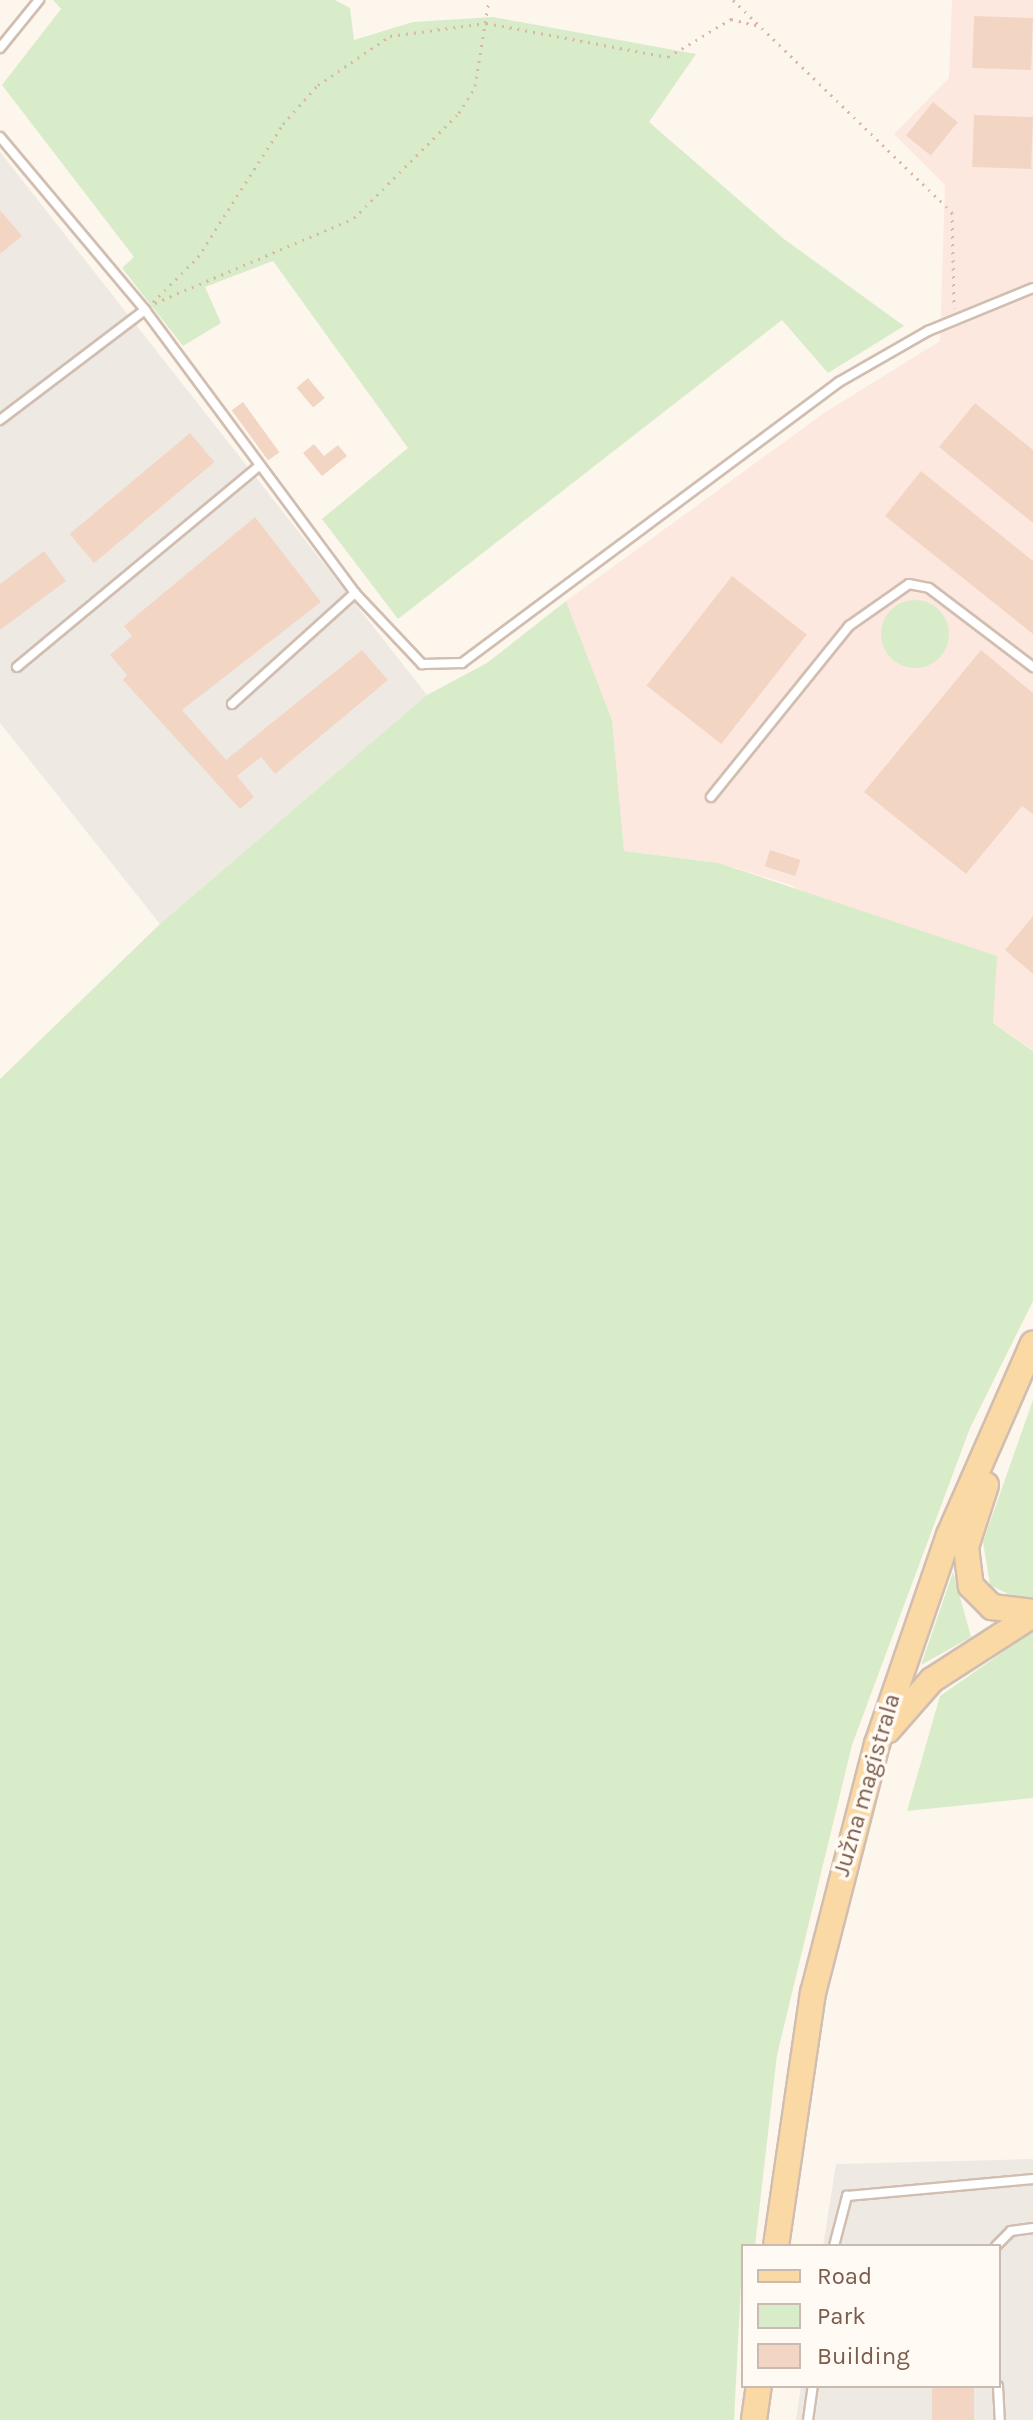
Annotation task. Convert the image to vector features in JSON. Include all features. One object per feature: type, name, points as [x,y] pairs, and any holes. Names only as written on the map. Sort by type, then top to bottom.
[{"type":"main road","name":"Južna magistrala","points":[[776,2244],[813,1993],[877,1744],[949,1535],[1033,1344]]},
{"type":"main road","points":[[992,1440],[966,1571],[979,1599],[1012,1614],[1033,1614]]},
{"type":"main road","points":[[877,1744],[932,1680],[1033,1614]]},
{"type":"main road","points":[[754,2420],[759,2388]]},
{"type":"lane","points":[[0,48],[39,0]]},
{"type":"lane","points":[[2,143],[145,310],[355,593],[422,664],[462,663],[839,382],[954,320],[1033,288]]},
{"type":"lane","points":[[0,420],[145,310]]},
{"type":"lane","points":[[17,667],[259,466]]},
{"type":"lane","points":[[711,797],[849,626],[909,584],[929,588],[1033,667]]},
{"type":"lane","points":[[232,704],[355,593]]},
{"type":"lane","points":[[835,2244],[847,2196],[1033,2179]]},
{"type":"lane","points":[[998,2244],[1011,2231],[1033,2228]]},
{"type":"lane","points":[[808,2420],[813,2388]]},
{"type":"lane","points":[[998,2388],[1000,2420]]},
{"type":"path","points":[[145,310],[354,218],[459,113],[475,86],[489,0]]},
{"type":"path","points":[[733,0],[952,212],[954,320]]},
{"type":"path","points":[[145,310],[198,257],[283,124],[318,85],[390,36],[486,23],[668,57],[731,19],[760,26]]},
{"type":"shaded area","points":[[952,0],[1033,0],[1033,1050],[791,885],[719,863],[624,851],[612,720],[566,601],[824,413],[940,341],[945,185],[894,134],[949,78]]},
{"type":"shaded area","points":[[0,152],[427,695],[160,924],[0,723]]},
{"type":"shaded area","points":[[1033,2159],[1033,2420],[796,2420],[801,2388],[1001,2388],[1001,2244],[823,2244],[836,2164]]},
{"type":"green space","points":[[53,0],[335,0],[350,8],[354,40],[413,22],[493,17],[696,54],[649,122],[784,239],[904,326],[828,373],[782,320],[398,619],[322,519],[408,448],[273,261],[205,287],[221,323],[183,346],[122,268],[134,257],[2,85],[61,9]]},
{"type":"green space","points":[[915,600],[939,610],[949,634],[939,658],[915,668],[891,658],[881,634],[891,610]]},
{"type":"green space","points":[[566,601],[612,720],[624,851],[719,863],[997,956],[993,1023],[1033,1051],[1033,1301],[970,1428],[852,1745],[777,2055],[755,2244],[741,2244],[734,2420],[0,2420],[0,1079],[160,924],[427,695],[487,663]]},
{"type":"green space","points":[[1033,1400],[1033,1598],[1018,1599],[990,1585],[983,1542]]},
{"type":"green space","points":[[953,1572],[971,1637],[921,1665]]},
{"type":"green space","points":[[1033,1631],[1033,1798],[907,1811],[940,1696]]},
{"type":"building","points":[[974,16],[1033,18],[1031,70],[972,68]]},
{"type":"building","points":[[933,102],[958,122],[931,156],[906,135]]},
{"type":"building","points":[[974,115],[1033,117],[1031,169],[972,167]]},
{"type":"building","points":[[0,210],[22,236],[0,254]]},
{"type":"building","points":[[308,378],[325,398],[313,408],[297,388]]},
{"type":"building","points":[[243,402],[279,452],[268,460],[232,410]]},
{"type":"building","points":[[975,403],[1033,450],[1033,523],[939,447]]},
{"type":"building","points":[[190,433],[214,462],[94,563],[70,534]]},
{"type":"building","points":[[314,444],[324,456],[338,445],[347,456],[322,476],[303,453]]},
{"type":"building","points":[[921,471],[1033,561],[1033,634],[885,516]]},
{"type":"building","points":[[255,517],[321,602],[182,710],[226,760],[362,650],[388,680],[275,774],[261,757],[237,776],[254,797],[240,809],[123,680],[127,675],[110,655],[132,636],[124,626]]},
{"type":"building","points":[[44,551],[66,581],[0,630],[0,584]]},
{"type":"building","points":[[732,576],[807,634],[721,744],[646,686]]},
{"type":"building","points":[[981,650],[1033,693],[1033,814],[1022,806],[966,874],[864,792]]},
{"type":"building","points":[[770,850],[800,860],[795,876],[765,866]]},
{"type":"building","points":[[1033,916],[1033,974],[1005,950]]},
{"type":"building","points":[[932,2388],[974,2388],[974,2420],[932,2420]]}]
